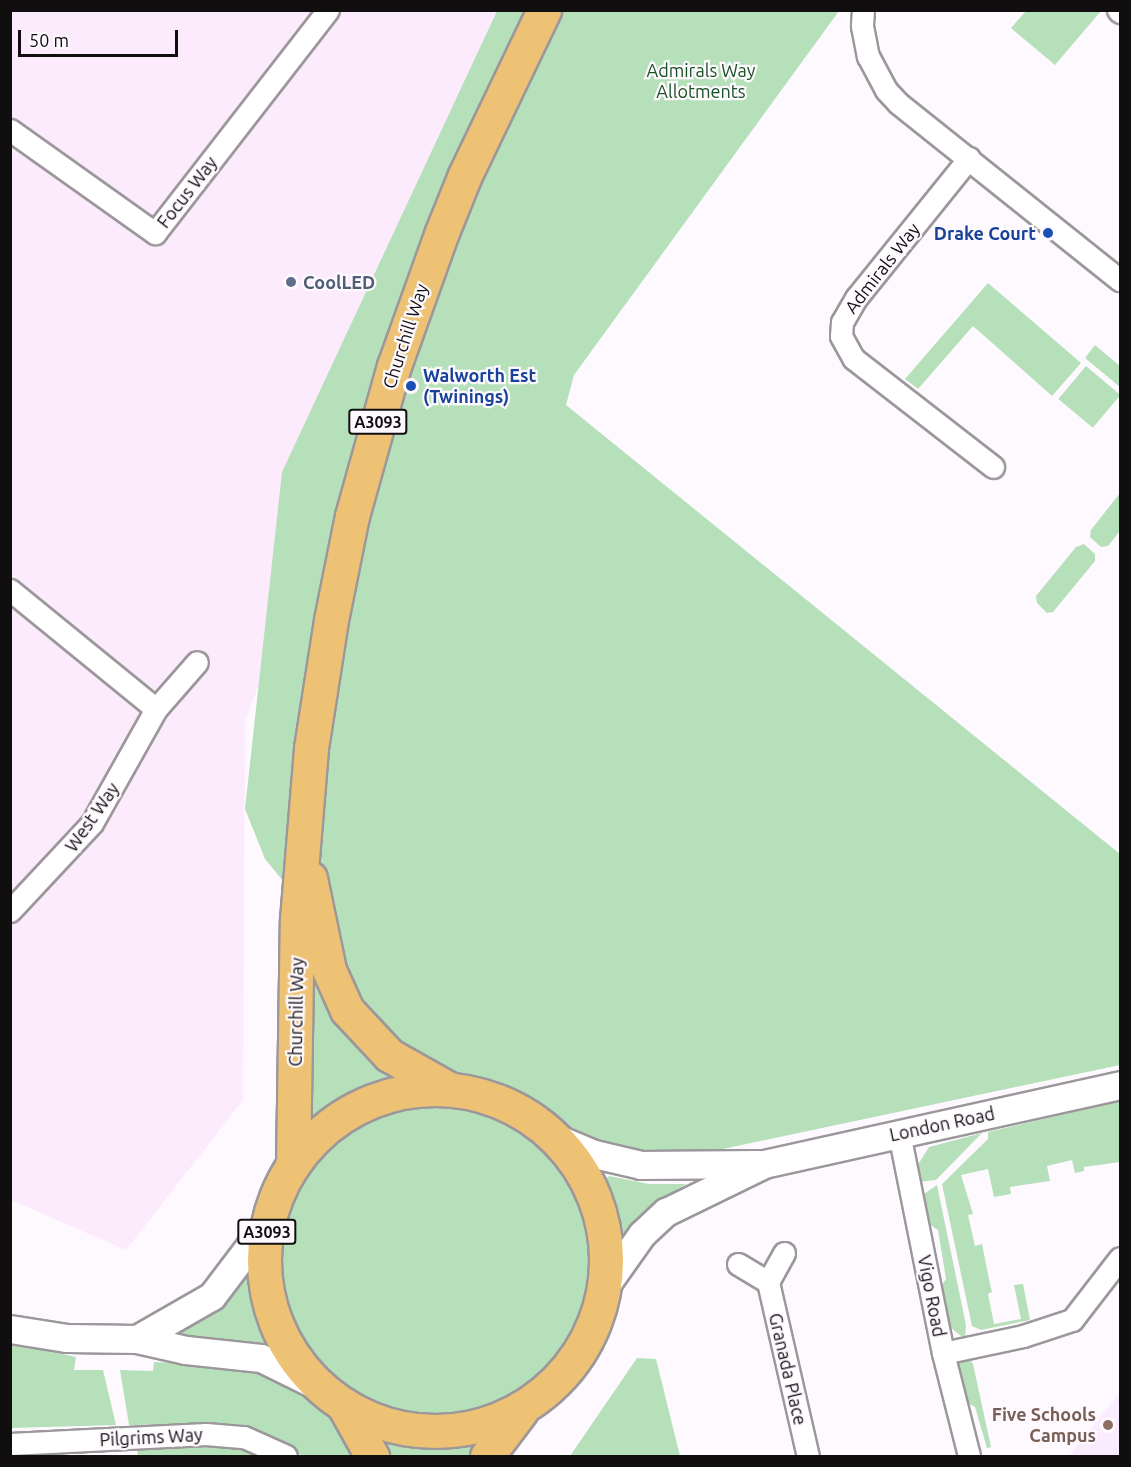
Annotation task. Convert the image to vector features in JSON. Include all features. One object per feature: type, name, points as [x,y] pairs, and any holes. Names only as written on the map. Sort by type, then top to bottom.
[{"type":"main road","name":"Churchill Way","points":[[293,1165],[297,919],[305,859],[312,748],[324,661],[352,516],[400,346],[441,232],[469,165],[544,10]]},
{"type":"main road","name":"Churchill Way","points":[[305,859],[329,970],[347,1010],[358,1027],[389,1055],[451,1090]]},
{"type":"main road","name":"A3093","points":[[372,1456],[332,1396],[294,1356],[275,1321],[264,1262],[268,1222],[293,1165],[317,1137],[362,1106],[415,1091],[451,1090],[505,1105],[551,1136],[582,1175],[596,1206],[604,1238],[603,1289],[582,1346],[558,1379],[526,1405],[486,1456]]},
{"type":"main road","name":"A3093","points":[[332,1396],[382,1423],[446,1431],[488,1423],[526,1405]]},
{"type":"street","name":"Focus Way","points":[[10,130],[155,233],[328,10]]},
{"type":"street","points":[[863,10],[866,50],[886,90],[903,108],[969,158],[1120,280]]},
{"type":"street","name":"Admirals Way","points":[[969,158],[856,298],[842,322],[841,336],[854,359],[993,467]]},
{"type":"street","points":[[10,590],[156,708]]},
{"type":"street","name":"West Way","points":[[10,911],[92,823],[156,708],[197,662]]},
{"type":"street","name":"London Road","points":[[551,1136],[594,1154],[641,1165],[764,1164],[1120,1085]]},
{"type":"street","name":"Vigo Road","points":[[899,1133],[943,1353],[969,1456]]},
{"type":"street","name":"London Road","points":[[603,1289],[642,1233],[666,1212],[764,1164]]},
{"type":"street","points":[[137,1339],[212,1296],[268,1222]]},
{"type":"street","points":[[738,1264],[768,1282],[784,1253]]},
{"type":"street","points":[[943,1353],[1023,1336],[1072,1320],[1120,1258]]},
{"type":"street","name":"Granada Place","points":[[768,1282],[808,1456]]},
{"type":"street","points":[[10,1329],[67,1338],[137,1339],[186,1350],[261,1358],[332,1396]]},
{"type":"street","name":"Pilgrims Way","points":[[10,1444],[160,1435],[244,1437],[286,1456]]},
{"type":"shaded area","points":[[11,11],[516,11],[245,721],[243,1100],[126,1250],[11,1200]]},
{"type":"shaded area","name":"Five Schools Campus","points":[[1120,1393],[1120,1456],[1069,1456]]},
{"type":"green space","name":"Admirals Way Allotments","points":[[497,11],[839,11],[574,375],[566,405],[1120,854],[1120,1065],[685,1157],[655,1158],[593,1144],[565,1123],[433,1065],[399,1044],[347,987],[339,949],[265,859],[245,809],[282,472]]},
{"type":"green space","points":[[1026,11],[1101,11],[1055,65],[1011,28]]},
{"type":"green space","points":[[988,283],[1081,363],[1052,396],[973,326],[918,389],[905,379]]},
{"type":"green space","points":[[1095,345],[1120,366],[1120,387],[1085,358]]},
{"type":"green space","points":[[1086,366],[1120,395],[1093,428],[1058,399]]},
{"type":"green space","points":[[1120,493],[1120,531],[1108,546],[1101,547],[1090,537],[1091,530]]},
{"type":"green space","points":[[1084,544],[1095,554],[1095,561],[1053,612],[1047,613],[1037,603],[1036,596],[1076,547]]},
{"type":"green space","points":[[307,952],[396,1076],[345,1097],[309,1123]]},
{"type":"green space","points":[[1120,1101],[1120,1162],[1084,1167],[1084,1171],[1075,1173],[1072,1160],[1047,1166],[1050,1181],[1010,1187],[1011,1194],[994,1197],[988,1169],[961,1175],[973,1214],[968,1215],[975,1246],[982,1244],[992,1292],[988,1294],[994,1324],[1021,1319],[1014,1285],[1023,1284],[1030,1320],[981,1330],[972,1326],[942,1184],[988,1139],[988,1132]]},
{"type":"green space","points":[[436,1103],[466,1106],[510,1121],[535,1138],[557,1160],[574,1185],[580,1199],[589,1229],[592,1259],[589,1289],[574,1333],[557,1358],[535,1380],[510,1397],[496,1403],[466,1412],[436,1415],[406,1412],[362,1397],[337,1380],[315,1358],[298,1333],[292,1319],[283,1289],[280,1259],[283,1229],[298,1185],[315,1160],[337,1138],[362,1121],[376,1115],[406,1106]]},
{"type":"green space","points":[[982,1133],[936,1180],[918,1182],[919,1163],[929,1147]]},
{"type":"green space","points":[[609,1176],[649,1184],[686,1184],[660,1201],[622,1237],[604,1180]]},
{"type":"green space","points":[[937,1185],[966,1325],[965,1339],[946,1324],[938,1291],[946,1279],[938,1230],[927,1223],[921,1196]]},
{"type":"green space","points":[[251,1273],[259,1313],[271,1347],[196,1340],[171,1333],[205,1316],[246,1274]]},
{"type":"green space","points":[[11,1343],[76,1357],[74,1370],[103,1370],[116,1425],[11,1428]]},
{"type":"green space","points":[[967,1355],[973,1364],[991,1447],[987,1448],[975,1407],[964,1401],[957,1364]]},
{"type":"green space","points":[[637,1358],[656,1359],[680,1456],[570,1456]]},
{"type":"green space","points":[[154,1362],[248,1367],[314,1398],[331,1411],[361,1456],[303,1456],[258,1430],[238,1424],[129,1425],[120,1370],[153,1371]]},
{"type":"green space","points":[[381,1435],[430,1445],[481,1442],[475,1456],[384,1456]]},
{"type":"green space","points":[[227,1444],[265,1456],[138,1456],[137,1450],[167,1448],[167,1445]]},
{"type":"place","name":"Drake Court","points":[[1048,233]]},
{"type":"place","name":"CoolLED","points":[[291,282]]},
{"type":"place","name":"Walworth Est (Twinings)","points":[[411,386]]},
{"type":"place","name":"Five Schools Campus","points":[[1108,1425]]}]
